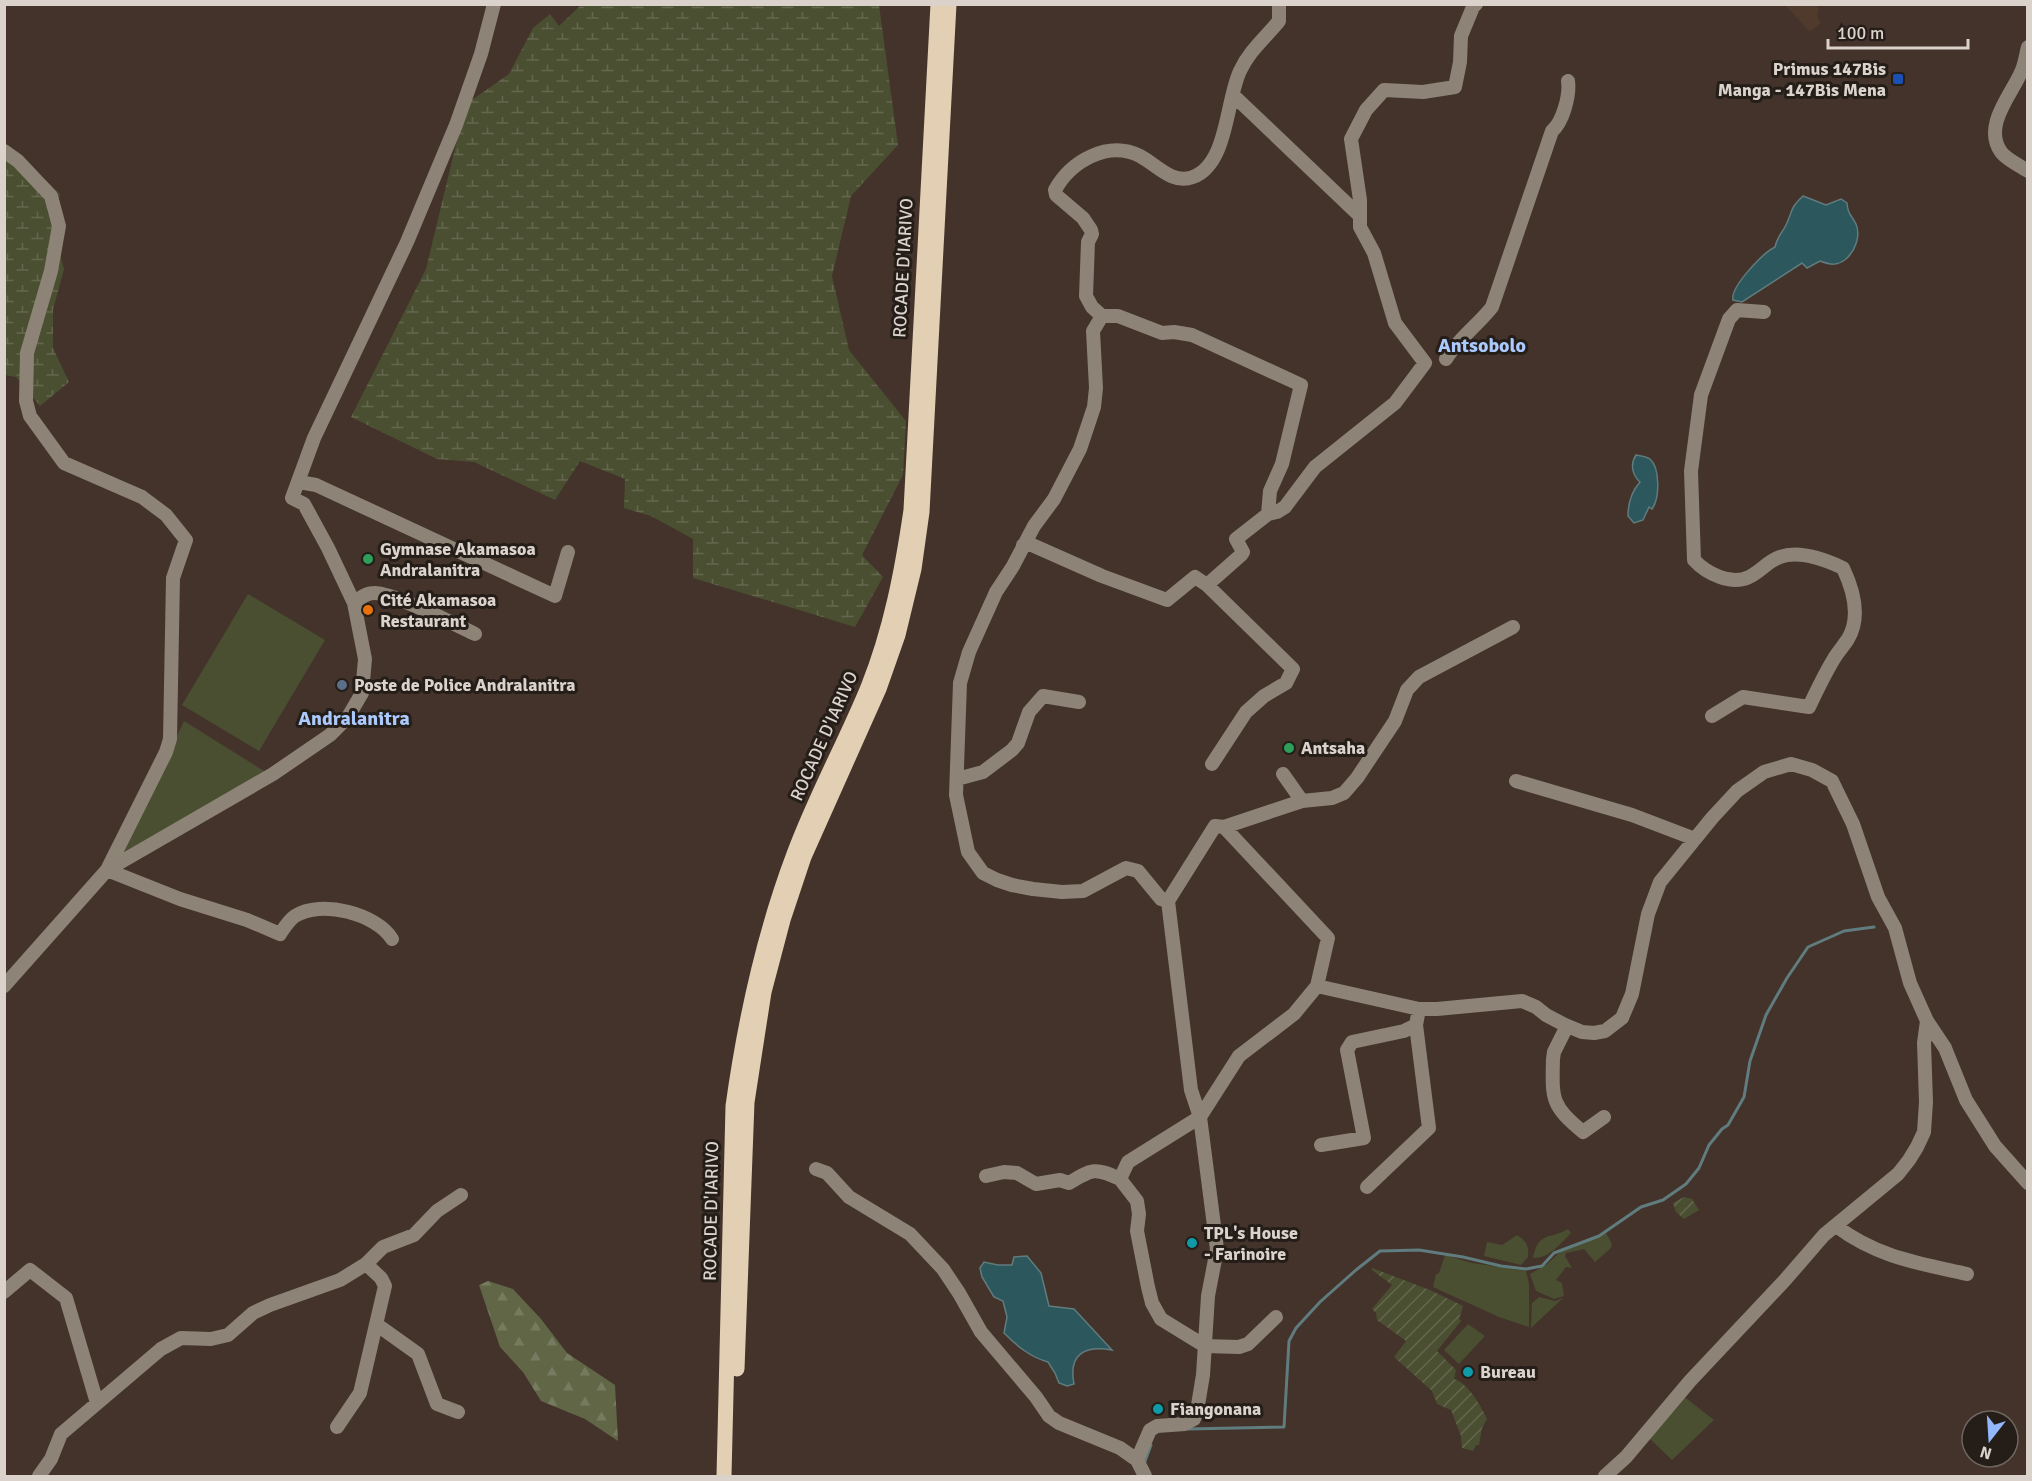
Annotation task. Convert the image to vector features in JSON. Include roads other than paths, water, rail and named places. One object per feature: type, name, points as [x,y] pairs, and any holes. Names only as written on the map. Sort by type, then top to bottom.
[{"type":"main road","name":"ROCADE D'IARIVO","points":[[724,1476],[733,1106],[741,1049],[754,984],[773,914],[794,853],[868,686],[887,632],[902,568],[911,510],[938,4]]},
{"type":"main road","name":"ROCADE D'IARIVO","points":[[733,1476],[747,1102],[764,992],[783,920],[804,857],[874,699],[898,635],[914,568],[922,512],[949,4]]},
{"type":"street","points":[[107,870],[273,774],[330,735],[348,717],[362,693],[365,659],[354,603],[304,504],[292,498],[314,438],[407,242],[456,126],[481,54],[494,4]]},
{"type":"street","points":[[1268,514],[1270,491],[1282,464],[1301,385],[1192,334],[1162,333],[1118,316],[1102,316],[1092,307],[1086,296],[1088,242],[1092,230],[1083,218],[1056,195],[1057,187],[1070,172],[1092,155],[1115,151],[1130,152],[1172,176],[1191,178],[1204,169],[1218,151],[1240,71],[1257,44],[1279,21],[1279,4]]},
{"type":"street","points":[[1207,585],[1241,555],[1242,547],[1236,539],[1268,514],[1285,507],[1314,467],[1395,403],[1425,363],[1395,323],[1374,253],[1360,227],[1360,201],[1351,139],[1366,110],[1384,90],[1423,92],[1455,87],[1460,62],[1461,36],[1476,4]]},
{"type":"street","points":[[2028,47],[2022,69],[1997,117],[1996,142],[2006,156],[2028,171]]},
{"type":"street","points":[[1446,358],[1454,346],[1492,308],[1552,131],[1558,127],[1570,94],[1568,81]]},
{"type":"street","points":[[1233,95],[1360,216]]},
{"type":"street","points":[[4,151],[18,161],[51,196],[59,226],[51,271],[27,353],[26,401],[30,416],[64,463],[142,497],[166,515],[186,540],[173,578],[170,739],[166,752],[107,870],[4,986]]},
{"type":"street","points":[[1712,716],[1743,697],[1809,707],[1836,654],[1849,637],[1856,608],[1843,568],[1832,562],[1793,554],[1780,557],[1748,578],[1732,580],[1701,568],[1694,560],[1691,471],[1701,395],[1729,319],[1737,310],[1764,312]]},
{"type":"street","points":[[1102,316],[1093,331],[1096,388],[1094,407],[1080,449],[1054,499],[1023,545],[996,592],[969,652],[960,683],[956,795],[965,843],[983,873],[1012,885],[1062,892],[1083,891],[1126,868],[1138,871],[1161,899],[1167,901]]},
{"type":"street","points":[[298,482],[316,485],[555,596],[568,552]]},
{"type":"street","points":[[1023,545],[1032,545],[1102,576],[1167,600],[1195,577],[1207,585],[1293,669],[1286,683],[1264,696],[1246,712],[1212,764]]},
{"type":"street","points":[[354,603],[364,595],[376,592],[392,596],[476,634]]},
{"type":"street","points":[[1137,1460],[1150,1430],[1157,1426],[1185,1424],[1194,1419],[1200,1393],[1208,1296],[1217,1249],[1200,1117],[1191,1090],[1167,901],[1215,826],[1224,827],[1302,801],[1332,798],[1344,793],[1357,778],[1395,721],[1407,690],[1419,676],[1513,627]]},
{"type":"street","points":[[957,779],[983,772],[1012,750],[1018,743],[1029,712],[1043,696],[1079,702]]},
{"type":"street","points":[[1317,986],[1437,1010],[1522,1001],[1582,1032],[1605,1031],[1622,1018],[1632,994],[1652,897],[1659,882],[1737,791],[1764,772],[1791,764],[1812,770],[1832,781],[1853,824],[1878,897],[1895,928],[1911,982],[1928,1021],[1945,1048],[1966,1100],[1995,1146],[2028,1183]]},
{"type":"street","points":[[1283,774],[1302,801]]},
{"type":"street","points":[[1516,781],[1632,815],[1695,839]]},
{"type":"street","points":[[1120,1179],[1128,1162],[1200,1117],[1239,1056],[1294,1014],[1317,986],[1328,938],[1224,827]]},
{"type":"street","points":[[107,870],[180,899],[247,920],[279,934],[294,917],[314,909],[328,908],[341,910],[377,924],[392,939]]},
{"type":"street","points":[[1367,1187],[1429,1128],[1416,1025],[1419,1008]]},
{"type":"street","points":[[1605,1476],[1626,1457],[1690,1381],[1824,1235],[1898,1174],[1917,1147],[1924,1132],[1926,1115],[1924,1043],[1928,1021]]},
{"type":"street","points":[[1321,1145],[1364,1138],[1347,1050],[1352,1042],[1404,1031],[1416,1025]]},
{"type":"street","points":[[1567,1026],[1554,1052],[1555,1103],[1563,1115],[1583,1132],[1604,1117]]},
{"type":"street","points":[[816,1169],[827,1173],[849,1197],[910,1234],[943,1269],[960,1293],[981,1332],[1036,1397],[1049,1416],[1059,1423],[1120,1448],[1137,1460],[1145,1476]]},
{"type":"street","points":[[986,1176],[1004,1172],[1017,1173],[1036,1184],[1060,1180],[1069,1183],[1083,1174],[1100,1170],[1120,1179],[1137,1201],[1139,1214],[1137,1231],[1152,1303],[1161,1319],[1205,1346],[1239,1347],[1248,1344],[1276,1317]]},
{"type":"street","points":[[39,1476],[51,1459],[61,1434],[161,1349],[181,1338],[210,1339],[228,1335],[253,1313],[340,1280],[366,1264],[382,1247],[414,1235],[436,1211],[461,1195]]},
{"type":"street","points":[[1836,1226],[1851,1238],[1880,1252],[1911,1262],[1967,1274]]},
{"type":"street","points":[[337,1426],[360,1394],[385,1286],[381,1278],[366,1264]]},
{"type":"street","points":[[4,1292],[30,1270],[66,1298],[97,1403]]},
{"type":"street","points":[[376,1324],[418,1354],[437,1404],[458,1412]]},
{"type":"water","points":[[1803,196],[1826,205],[1841,199],[1847,203],[1857,229],[1856,243],[1852,252],[1837,264],[1820,261],[1807,268],[1802,263],[1742,302],[1733,300],[1733,294],[1742,279],[1775,247],[1793,207]]},
{"type":"water","points":[[1636,455],[1650,459],[1656,469],[1658,483],[1652,509],[1649,507],[1643,520],[1634,523],[1628,516],[1631,498],[1640,482],[1633,469]]},
{"type":"water","points":[[1027,1256],[1041,1273],[1049,1306],[1074,1309],[1112,1350],[1094,1349],[1081,1354],[1074,1365],[1074,1384],[1067,1386],[1059,1383],[1048,1362],[1024,1350],[1004,1333],[1007,1317],[1003,1301],[994,1297],[982,1277],[980,1268],[984,1262],[1012,1265],[1014,1257]]},
{"type":"waterway","points":[[1188,1429],[1284,1427],[1289,1341],[1296,1328],[1320,1302],[1380,1251],[1419,1250],[1501,1266],[1526,1269],[1542,1266],[1554,1253],[1599,1236],[1641,1207],[1663,1200],[1686,1184],[1699,1168],[1709,1145],[1728,1125],[1744,1097],[1750,1061],[1766,1015],[1808,947],[1844,931],[1874,927]]},
{"type":"waterway","points":[[1144,1464],[1151,1445]]},
{"type":"place","name":"Primus 147Bis Manga - 147Bis Mena","points":[[1898,79]]},
{"type":"place","name":"Gymnase Akamasoa Andralanitra","points":[[368,559]]},
{"type":"place","name":"Cité Akamasoa Restaurant","points":[[368,610]]},
{"type":"place","name":"Poste de Police Andralanitra","points":[[342,685]]},
{"type":"place","name":"Antsaha","points":[[1289,748]]},
{"type":"place","name":"TPL's House - Farinoire","points":[[1192,1243]]},
{"type":"place","name":"Bureau","points":[[1468,1372]]},
{"type":"place","name":"Fiangonana","points":[[1158,1409]]},
{"type":"district","name":"Antsobolo","points":[[1482,345]]},
{"type":"district","name":"Andralanitra","points":[[354,718]]}]
